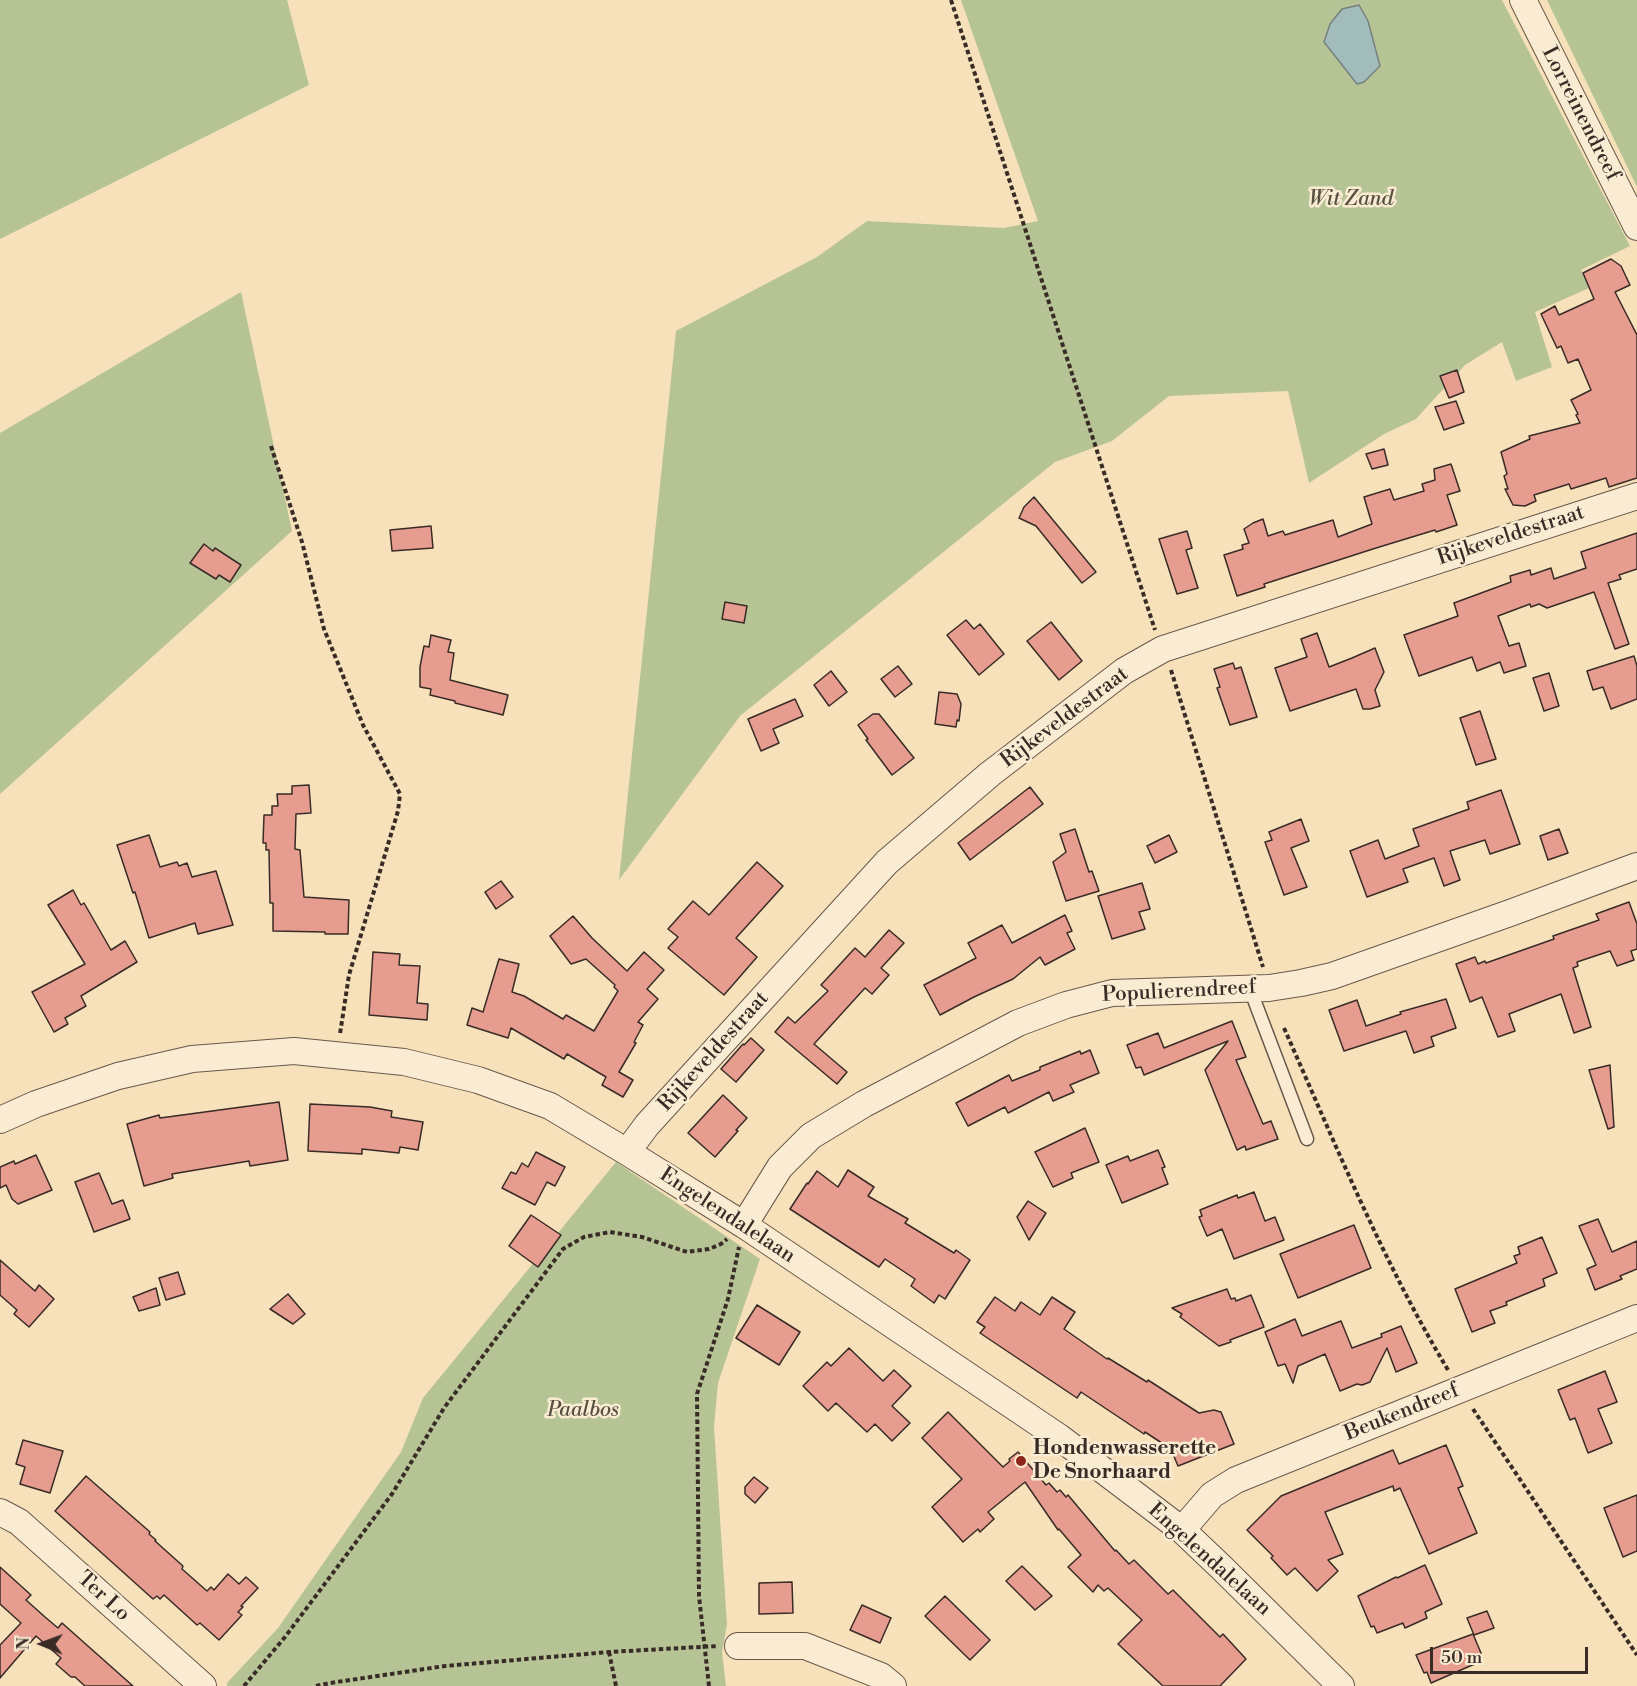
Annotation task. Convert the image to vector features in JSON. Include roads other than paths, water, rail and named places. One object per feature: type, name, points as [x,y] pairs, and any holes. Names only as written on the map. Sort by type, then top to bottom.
[{"type":"street","name":"Lorreinendreef","points":[[1523,0],[1637,227]]},
{"type":"street","name":"Rijkeveldestraat","points":[[627,1152],[647,1125],[886,862],[990,774],[1124,671],[1163,649],[1637,496]]},
{"type":"street","name":"Populierendreef","points":[[744,1225],[780,1167],[811,1136],[864,1104],[1018,1023],[1066,1005],[1113,993],[1259,988],[1332,976],[1637,866]]},
{"type":"street","name":"Engelendalelaan","points":[[0,1120],[36,1104],[118,1076],[192,1059],[294,1051],[404,1062],[478,1080],[550,1106],[744,1225],[1059,1437],[1182,1530],[1341,1686]]},
{"type":"street","name":"Beukendreef","points":[[1182,1530],[1212,1495],[1236,1479],[1637,1318]]},
{"type":"street","name":"Ter Lo","points":[[0,1512],[19,1522],[203,1686]]},
{"type":"street","points":[[738,1646],[805,1647],[881,1676],[893,1686]]},
{"type":"lane","points":[[1259,988],[1307,1139]]},
{"type":"water","points":[[1359,5],[1368,21],[1380,66],[1364,82],[1357,84],[1324,42],[1330,24],[1342,9]]},
{"type":"place","name":"Hondenwasserette De Snorhaard","points":[[1021,1461]]},
{"type":"park label","name":"Wit Zand","points":[[1351,200]]},
{"type":"park label","name":"Paalbos","points":[[583,1411]]}]
